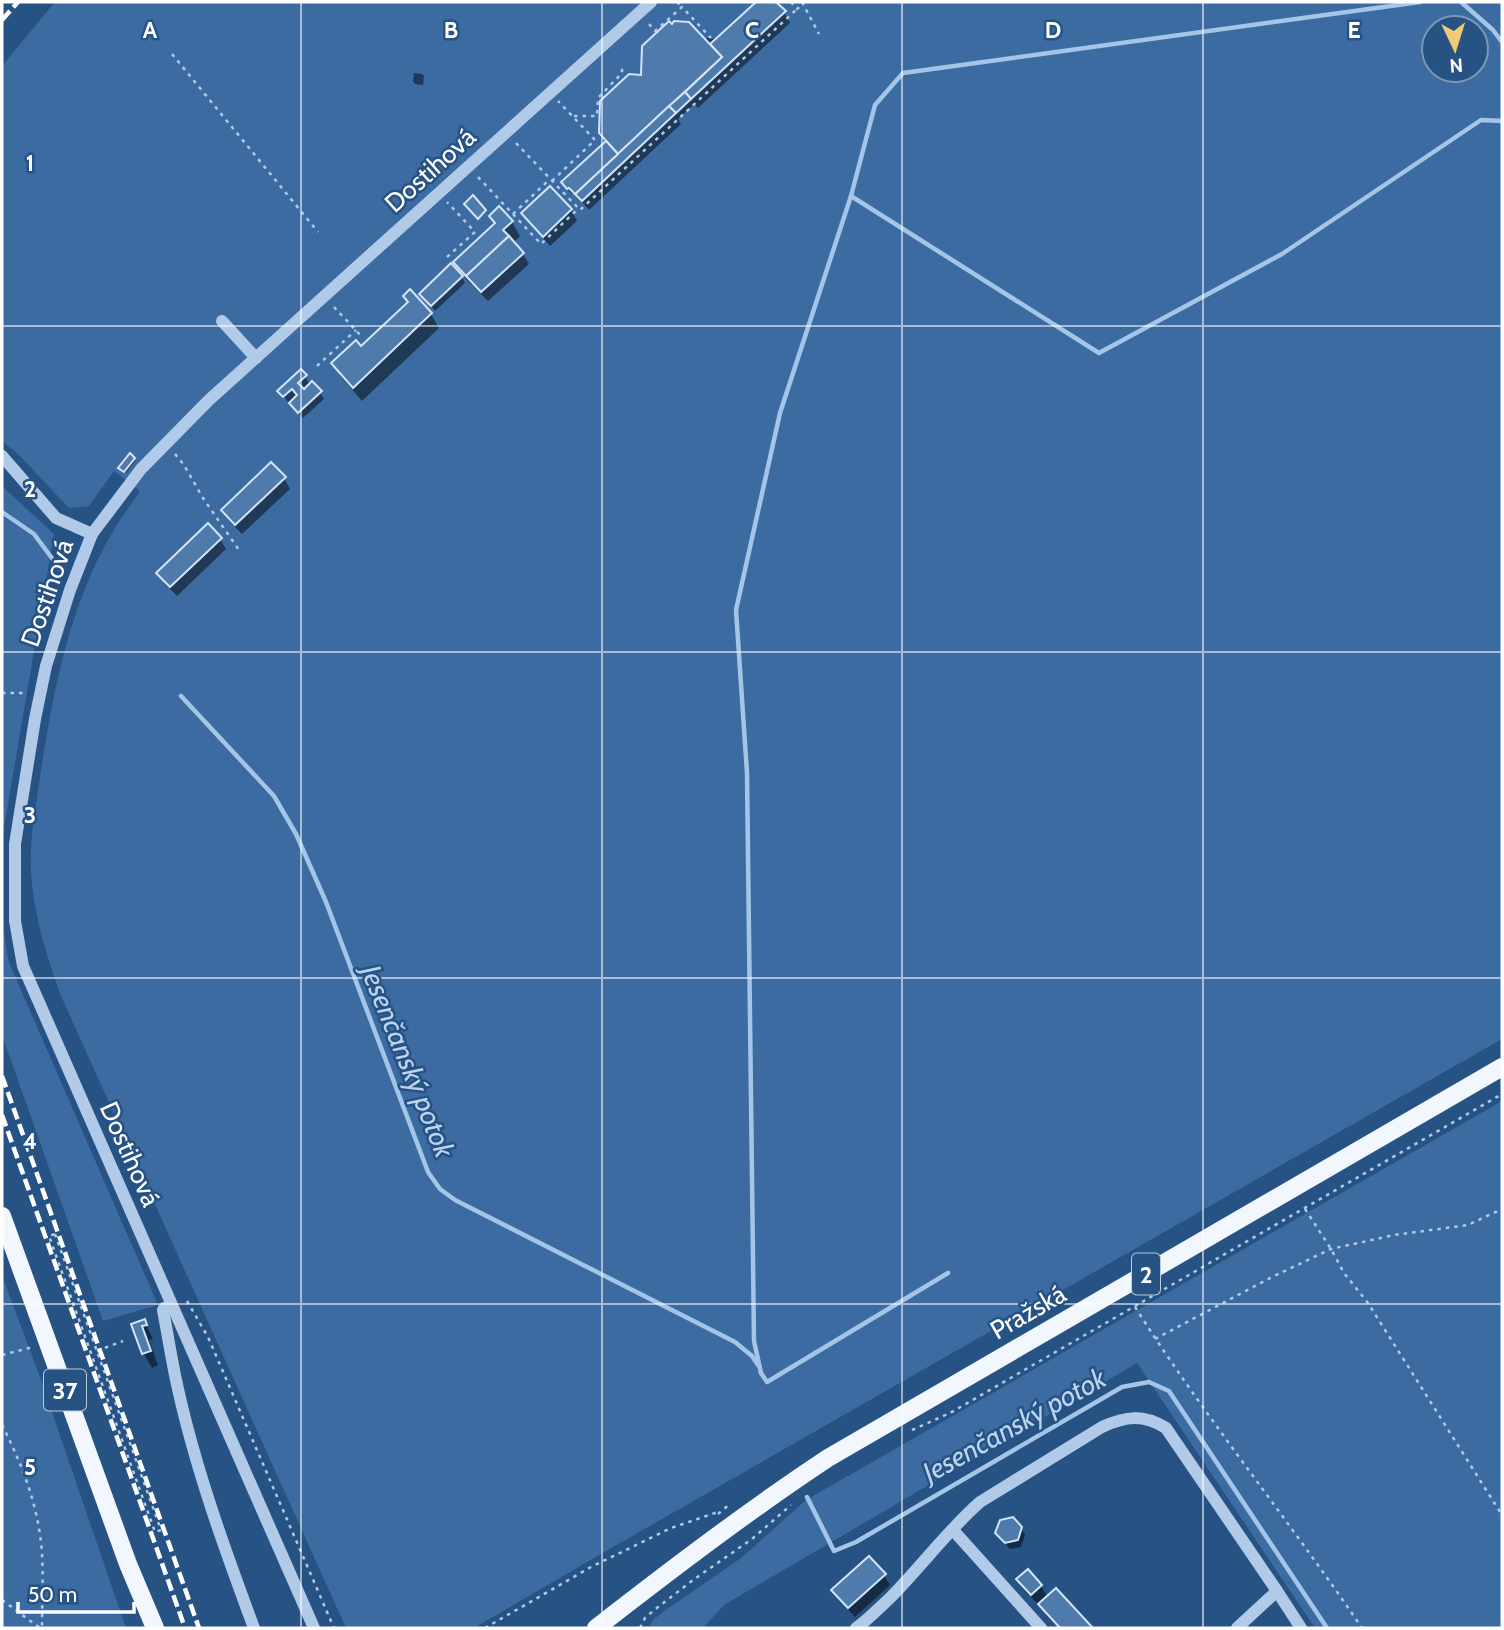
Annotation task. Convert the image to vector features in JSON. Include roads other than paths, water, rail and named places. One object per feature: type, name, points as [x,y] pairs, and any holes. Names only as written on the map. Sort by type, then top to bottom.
[{"type":"main road","name":"Pražská","points":[[601,1627],[702,1546],[828,1458],[1502,1067]]},
{"type":"main road","name":"37","points":[[2,1216],[128,1564],[155,1628]]},
{"type":"main road","name":"37","points":[[128,1564],[146,1628]]},
{"type":"street","name":"Dostihová","points":[[314,1628],[23,966],[15,921],[15,844],[46,666],[70,590],[92,534],[142,469],[209,400],[651,2]]},
{"type":"street","points":[[222,321],[256,358]]},
{"type":"street","points":[[2,456],[56,518],[92,534]]},
{"type":"street","points":[[164,1308],[177,1387],[187,1425],[213,1516],[254,1628]]},
{"type":"street","points":[[856,1628],[897,1591],[964,1516],[980,1502],[1102,1427],[1129,1418],[1141,1418],[1166,1428],[1301,1628]]},
{"type":"street","points":[[953,1530],[1041,1628]]},
{"type":"street","points":[[1237,1628],[1278,1591]]},
{"type":"waterway","points":[[761,1373],[754,1341],[747,773],[736,610],[780,413],[851,196],[875,105],[903,73],[1420,2]]},
{"type":"waterway","points":[[1461,2],[1493,30],[1502,42]]},
{"type":"waterway","points":[[851,196],[1099,353],[1282,254],[1481,120],[1502,121]]},
{"type":"waterway","name":"Jesenčanský potok","points":[[2,512],[34,534],[60,569]]},
{"type":"waterway","name":"Jesenčanský potok","points":[[181,696],[274,796],[296,834],[326,902],[428,1172],[440,1189],[455,1200],[735,1342],[752,1356],[758,1365]]},
{"type":"waterway","points":[[761,1373],[767,1382],[948,1273]]},
{"type":"waterway","name":"Jesenčanský potok","points":[[807,1497],[834,1551],[856,1542],[1122,1387],[1149,1382],[1169,1391],[1327,1628]]},
{"type":"railway","points":[[2,20],[18,2]]},
{"type":"railway","points":[[2,1076],[199,1628]]},
{"type":"railway","points":[[2,1115],[185,1628]]}]
